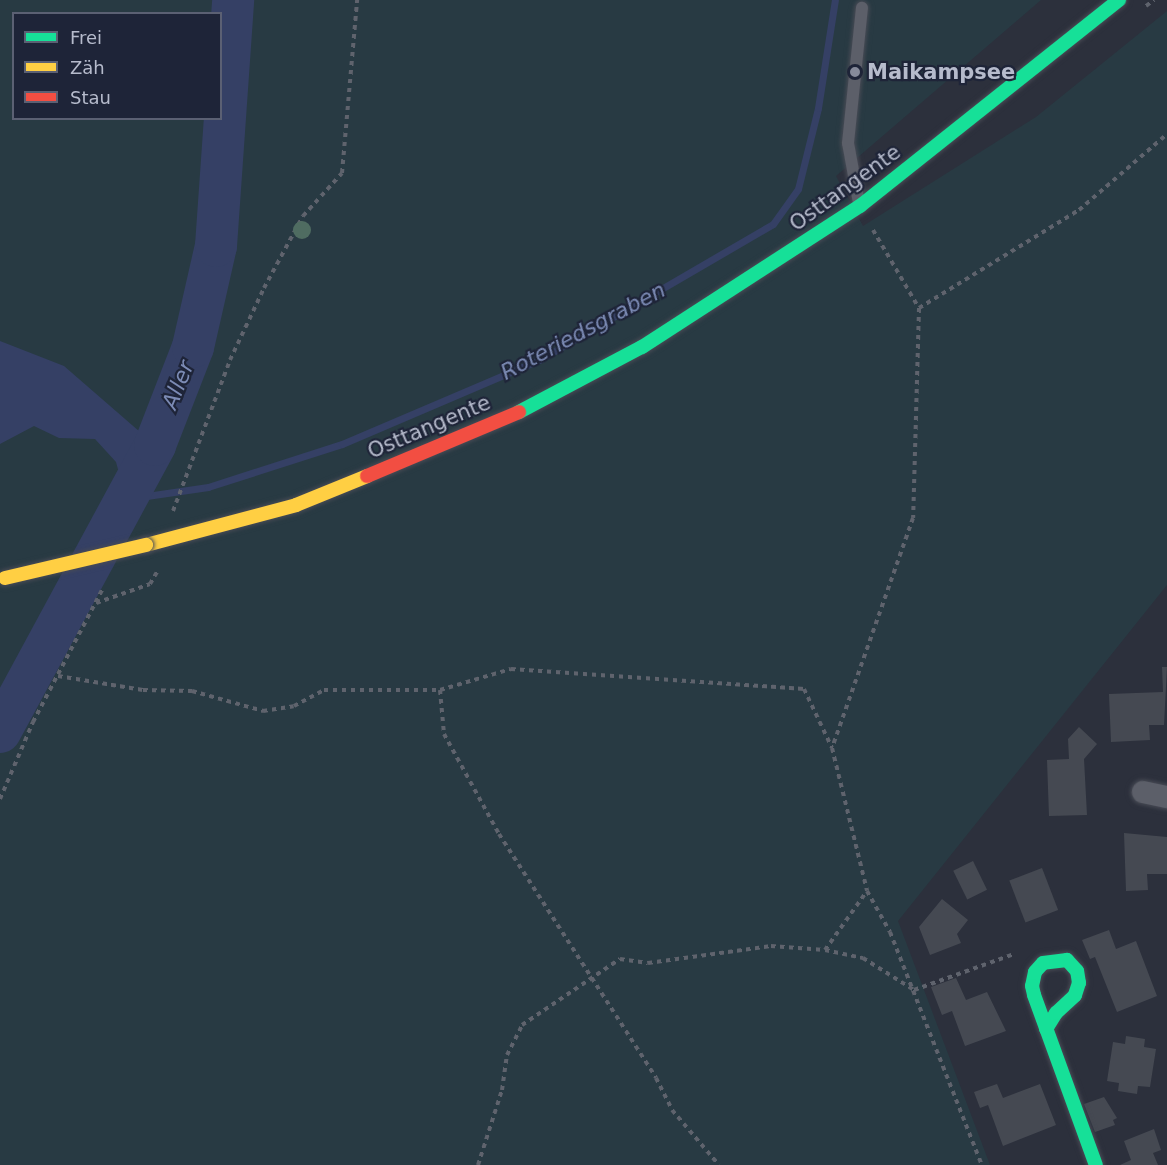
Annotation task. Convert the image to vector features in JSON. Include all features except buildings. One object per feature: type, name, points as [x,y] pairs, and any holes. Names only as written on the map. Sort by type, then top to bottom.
[{"type":"main road","name":"Osttangente","points":[[3,578],[146,545],[296,505],[540,402],[730,293],[860,206],[1119,0]]},
{"type":"main road","points":[[1047,1029],[1056,1012],[1075,995],[1077,971],[1067,960],[1055,959],[1043,963],[1035,972],[1034,995],[1096,1165]]},
{"type":"street","points":[[1143,792],[1167,797]]},
{"type":"lane","points":[[860,206],[848,143],[862,8]]},
{"type":"path","points":[[168,523],[230,360],[264,288],[303,216],[342,173],[357,0]]},
{"type":"path","points":[[919,308],[1079,210],[1167,134]]},
{"type":"path","points":[[832,748],[913,518],[919,308],[872,228]]},
{"type":"path","points":[[95,604],[124,596],[150,584],[164,562]]},
{"type":"path","points":[[0,799],[33,722],[102,590]]},
{"type":"path","points":[[58,676],[143,690],[192,691],[263,711],[294,706],[324,690],[440,690],[511,669],[804,689],[832,748],[867,891],[890,932],[981,1165]]},
{"type":"path","points":[[440,690],[444,734],[500,834],[656,1078],[672,1110],[719,1165]]},
{"type":"path","points":[[825,950],[867,891]]},
{"type":"path","points":[[478,1165],[502,1090],[507,1055],[522,1024],[620,959],[648,963],[771,946],[825,950],[863,958],[914,990]]},
{"type":"path","points":[[914,990],[1015,954],[1035,972]]},
{"type":"shaded area","points":[[0,0],[1041,0],[836,176],[863,226],[1036,117],[1167,11],[1167,585],[898,921],[990,1165],[0,1165]]},
{"type":"water","points":[[0,341],[64,366],[155,445],[126,499],[116,462],[95,439],[59,438],[34,426],[0,444]]},
{"type":"waterway","name":"Aller","points":[[0,732],[155,445],[193,347],[216,246],[233,0]]},
{"type":"waterway","name":"Roteriedsgraben","points":[[126,499],[208,487],[342,444],[541,359],[773,224],[798,189],[818,108],[835,0]]},
{"type":"traffic: fast","points":[[519,412],[642,347],[860,206],[1119,0]]},
{"type":"traffic: fast","points":[[1046,1029],[1056,1013],[1075,995],[1079,983],[1077,971],[1067,960],[1043,963],[1035,972],[1032,986],[1034,995],[1096,1165]]},
{"type":"traffic: slow","points":[[146,545],[296,505],[367,476]]},
{"type":"traffic: slow","points":[[5,578],[146,545]]},
{"type":"traffic: jam","points":[[367,476],[519,412]]},
{"type":"place","name":"Maikampsee","points":[[855,72]]}]
